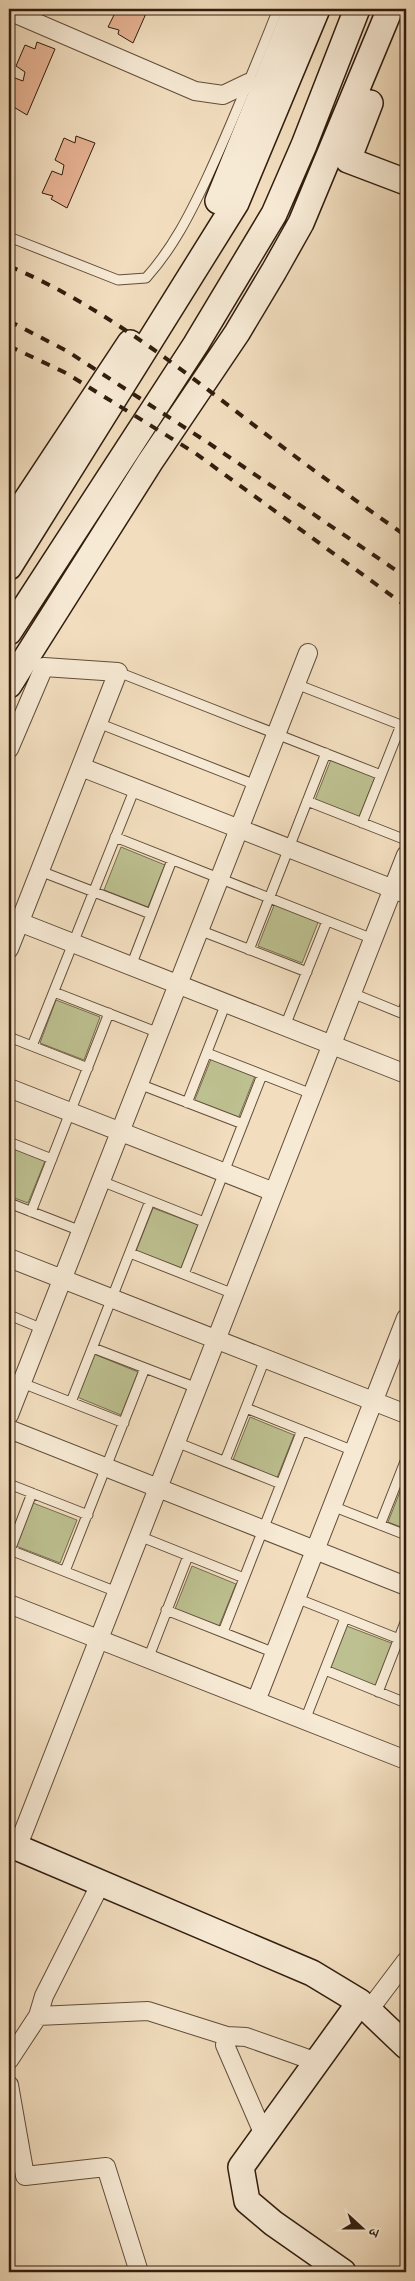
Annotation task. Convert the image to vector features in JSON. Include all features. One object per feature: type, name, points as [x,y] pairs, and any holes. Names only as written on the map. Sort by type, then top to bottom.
[{"type":"street","points":[[9,526],[154,305],[218,202],[296,9]]},
{"type":"street","points":[[9,567],[236,203],[317,9]]},
{"type":"street","points":[[9,632],[196,344],[274,214],[304,145],[357,9]]},
{"type":"street","points":[[9,685],[150,462],[237,333],[274,271],[301,223],[390,9]]},
{"type":"street","points":[[406,9],[348,160],[406,182]]},
{"type":"street","points":[[9,11],[195,91],[224,95],[248,84]]},
{"type":"street","points":[[9,1415],[308,653]]},
{"type":"street","points":[[9,749],[44,667],[118,672],[40,871],[14,920],[9,949]]},
{"type":"street","points":[[81,767],[400,892]]},
{"type":"street","points":[[406,855],[400,892],[373,939],[117,1592],[13,1846],[312,1973],[364,2006],[406,2046]]},
{"type":"street","points":[[14,920],[406,1074]]},
{"type":"street","points":[[9,1088],[274,1192]]},
{"type":"street","points":[[9,1258],[406,1414]]},
{"type":"street","points":[[256,1701],[406,1318]]},
{"type":"street","points":[[9,1429],[406,1586]]},
{"type":"street","points":[[9,1604],[406,1760]]},
{"type":"street","points":[[9,2060],[38,2016],[44,1996],[101,1883]]},
{"type":"street","points":[[343,2272],[273,2223],[247,2202],[241,2167],[317,2062],[364,2006],[406,1961]]},
{"type":"street","points":[[38,2016],[148,2011],[227,2036],[246,2037],[317,2062]]},
{"type":"street","points":[[227,2036],[225,2045],[264,2135]]},
{"type":"street","points":[[9,2086],[25,2176],[106,2167],[139,2272]]},
{"type":"lane","points":[[9,237],[118,280],[146,278],[164,259],[184,225],[231,126],[278,9]]},
{"type":"lane","points":[[118,672],[381,774]]},
{"type":"lane","points":[[296,684],[404,726],[381,774],[362,823]]},
{"type":"lane","points":[[98,723],[256,785]]},
{"type":"lane","points":[[249,950],[326,753]]},
{"type":"lane","points":[[32,1046],[135,788]]},
{"type":"lane","points":[[307,801],[406,840]]},
{"type":"lane","points":[[115,837],[373,939]]},
{"type":"lane","points":[[130,966],[172,860]]},
{"type":"lane","points":[[40,871],[151,914]]},
{"type":"lane","points":[[285,1026],[327,921]]},
{"type":"lane","points":[[199,930],[307,972]]},
{"type":"lane","points":[[54,992],[159,1033]]},
{"type":"lane","points":[[352,993],[404,1014],[406,1003]]},
{"type":"lane","points":[[187,1103],[226,1003]]},
{"type":"lane","points":[[31,1212],[109,1013]]},
{"type":"lane","points":[[9,1037],[88,1068]]},
{"type":"lane","points":[[207,1053],[312,1094]]},
{"type":"lane","points":[[184,1274],[262,1075]]},
{"type":"lane","points":[[139,1084],[243,1124]]},
{"type":"lane","points":[[9,1142],[52,1158]]},
{"type":"lane","points":[[100,1181],[204,1222]]},
{"type":"lane","points":[[71,1402],[150,1201]]},
{"type":"lane","points":[[9,1203],[81,1231]]},
{"type":"lane","points":[[130,1253],[234,1294]]},
{"type":"lane","points":[[9,1316],[43,1329]]},
{"type":"lane","points":[[93,1348],[197,1388]]},
{"type":"lane","points":[[225,1462],[265,1359]]},
{"type":"lane","points":[[66,1571],[145,1368]]},
{"type":"lane","points":[[22,1383],[124,1423]]},
{"type":"lane","points":[[246,1408],[354,1451]]},
{"type":"lane","points":[[223,1632],[302,1430]]},
{"type":"lane","points":[[176,1442],[281,1484]]},
{"type":"lane","points":[[380,1525],[404,1470],[406,1459]]},
{"type":"lane","points":[[9,1484],[88,1515]]},
{"type":"lane","points":[[32,1493],[9,1551],[66,1571],[117,1592]]},
{"type":"lane","points":[[332,1506],[406,1535]]},
{"type":"lane","points":[[139,1536],[244,1578]]},
{"type":"lane","points":[[148,1659],[188,1556]]},
{"type":"lane","points":[[296,1598],[399,1639]]},
{"type":"lane","points":[[166,1610],[275,1653]]},
{"type":"lane","points":[[305,1720],[345,1618]]},
{"type":"lane","points":[[378,1692],[406,1620]]},
{"type":"lane","points":[[324,1670],[406,1703]]},
{"type":"green space","points":[[332,757],[376,775],[359,817],[315,800]]},
{"type":"green space","points":[[121,847],[165,865],[148,907],[104,890]]},
{"type":"green space","points":[[275,903],[319,920],[302,963],[258,946]]},
{"type":"green space","points":[[56,1000],[100,1017],[84,1060],[40,1043]]},
{"type":"green space","points":[[211,1059],[255,1076],[238,1119],[194,1102]]},
{"type":"green space","points":[[9,1146],[45,1161],[28,1203],[9,1196]]},
{"type":"green space","points":[[153,1208],[198,1225],[181,1268],[136,1251]]},
{"type":"green space","points":[[94,1354],[138,1372],[121,1415],[77,1397]]},
{"type":"green space","points":[[250,1417],[294,1435],[277,1478],[233,1460]]},
{"type":"green space","points":[[406,1479],[406,1529],[388,1522]]},
{"type":"green space","points":[[33,1503],[77,1520],[60,1563],[16,1546]]},
{"type":"green space","points":[[192,1566],[236,1584],[219,1626],[175,1609]]},
{"type":"green space","points":[[344,1625],[394,1644],[378,1687],[327,1668]]},
{"type":"building","points":[[117,9],[148,9],[133,43],[118,34],[119,30],[108,27]]},
{"type":"building","points":[[37,42],[55,49],[27,115],[12,106],[14,102],[9,101],[9,84],[12,77],[23,81],[25,72],[16,66],[25,45],[35,49]]},
{"type":"building","points":[[76,136],[95,143],[67,208],[51,199],[53,196],[42,193],[52,171],[62,175],[64,165],[55,160],[64,138],[75,143]]},
{"type":"railway","points":[[9,266],[48,284],[121,327],[190,376],[320,475],[406,536]]},
{"type":"railway","points":[[9,321],[67,351],[207,442],[406,577]]},
{"type":"railway","points":[[9,346],[66,373],[195,453],[406,606]]}]
